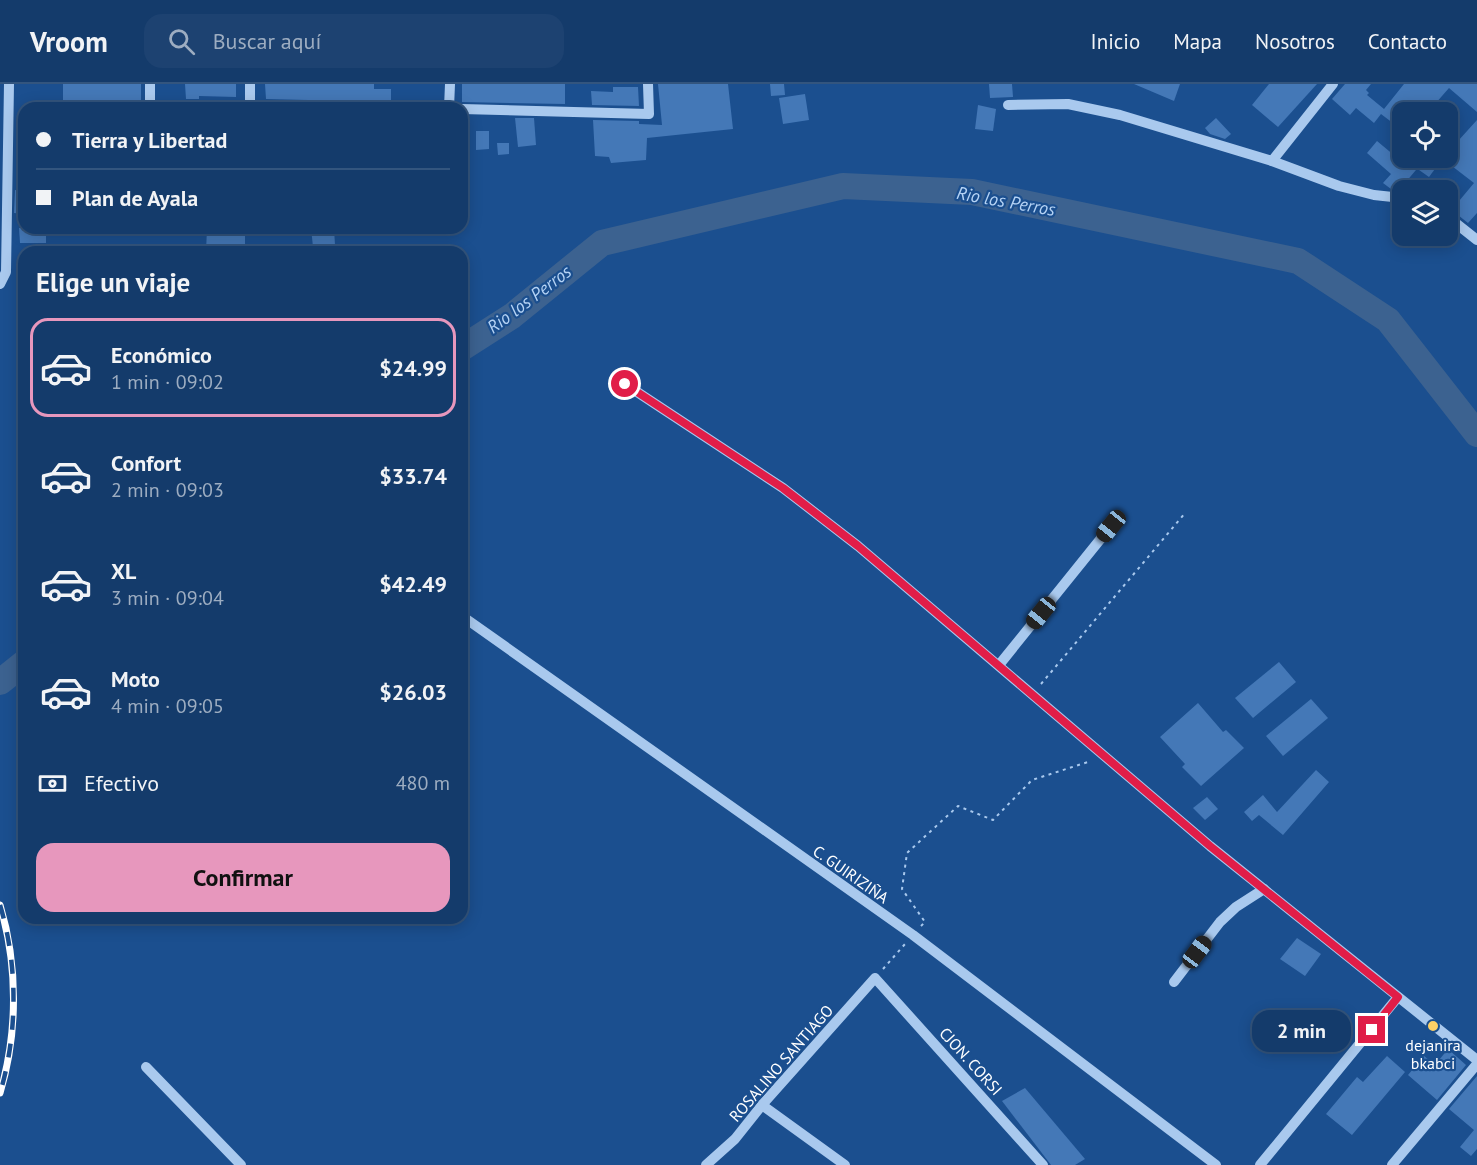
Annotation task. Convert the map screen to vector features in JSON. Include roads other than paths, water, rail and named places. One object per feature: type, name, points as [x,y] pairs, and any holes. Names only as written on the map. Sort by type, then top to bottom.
[{"type":"street","points":[[0,284],[6,272],[9,84]]},
{"type":"street","points":[[150,84],[150,102]]},
{"type":"street","points":[[250,84],[250,102]]},
{"type":"street","points":[[449,102],[450,84]]},
{"type":"street","points":[[468,109],[649,114],[648,84]]},
{"type":"street","points":[[1272,161],[1333,84]]},
{"type":"street","points":[[1008,105],[1068,104],[1110,113],[1272,161],[1340,186],[1374,195],[1392,197]]},
{"type":"street","points":[[1458,225],[1477,240]]},
{"type":"street","points":[[625,384],[783,488],[858,546],[1264,889],[1477,1062],[1392,1165]]},
{"type":"street","points":[[999,665],[1111,526]]},
{"type":"street","name":"C. GUIRIZIÑA","points":[[468,620],[913,935],[1216,1165]]},
{"type":"street","points":[[1174,982],[1220,922],[1236,907],[1264,889]]},
{"type":"street","name":"ROSALINO SANTIAGO","points":[[706,1165],[735,1140],[762,1105],[875,978]]},
{"type":"street","name":"CJON. CORSI","points":[[875,978],[1043,1165]]},
{"type":"street","points":[[1260,1165],[1398,997]]},
{"type":"street","points":[[146,1067],[241,1165]]},
{"type":"street","points":[[762,1105],[845,1165]]},
{"type":"waterway","name":"Rio los Perros","points":[[468,344],[512,316],[602,243],[843,186],[972,192],[1298,261],[1388,320],[1477,434]]},
{"type":"waterway","name":"Rio los Perros","points":[[0,682],[18,668]]},
{"type":"railway","points":[[0,905],[10,951],[14,999],[10,1047],[0,1093]]},
{"type":"place","name":"dejanira bkabci","points":[[1433,1026]]}]
